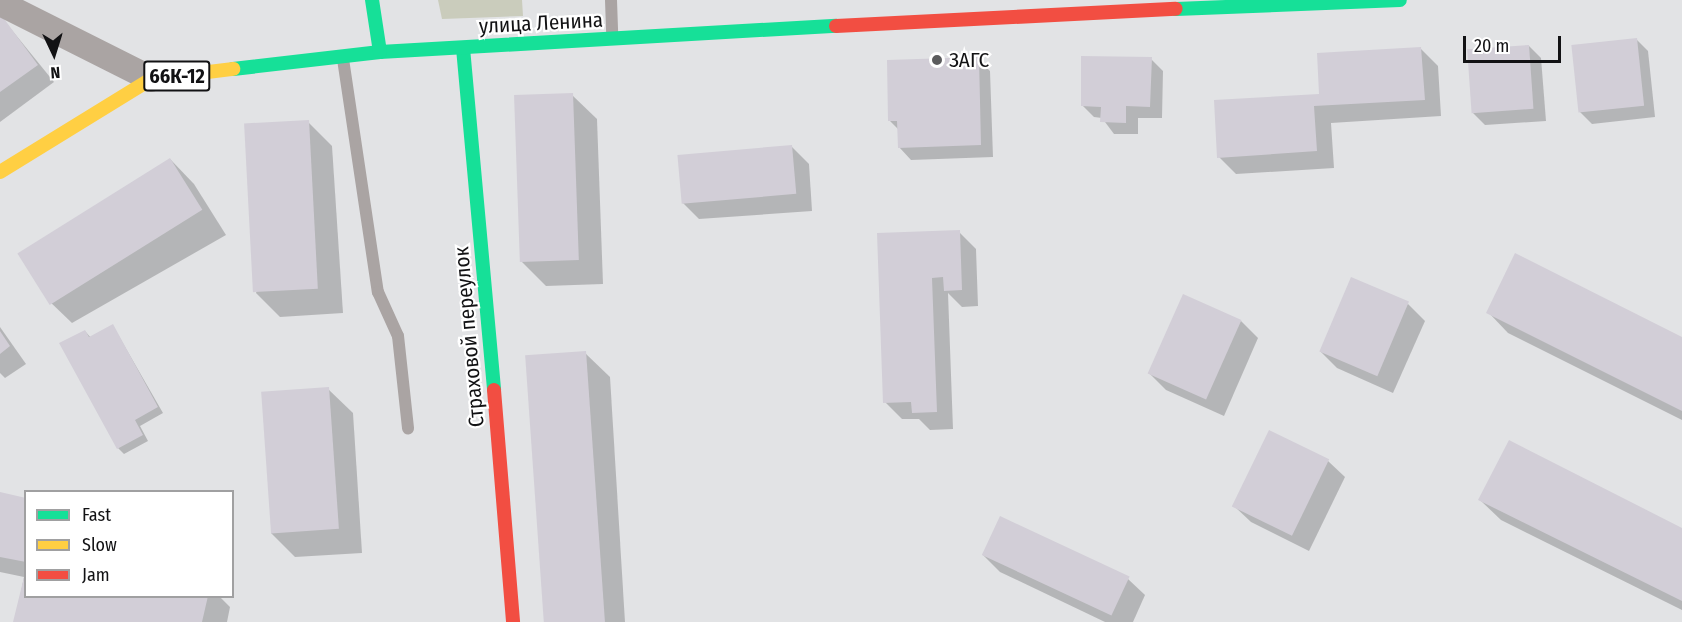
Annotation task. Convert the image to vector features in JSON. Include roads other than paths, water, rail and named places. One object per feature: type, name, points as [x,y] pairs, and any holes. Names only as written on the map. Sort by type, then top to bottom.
[{"type":"street","points":[[372,0],[380,52]]},
{"type":"street","name":"улица Ленина","points":[[0,172],[151,79],[380,52],[1007,16],[1400,0]]},
{"type":"street","points":[[0,3],[151,79]]},
{"type":"street","name":"Страховой переулок","points":[[463,48],[471,103],[513,622]]},
{"type":"lane","points":[[611,0],[612,39]]},
{"type":"lane","points":[[343,58],[378,292],[398,336],[408,428]]},
{"type":"place","name":"ЗАГС","points":[[937,60]]}]
